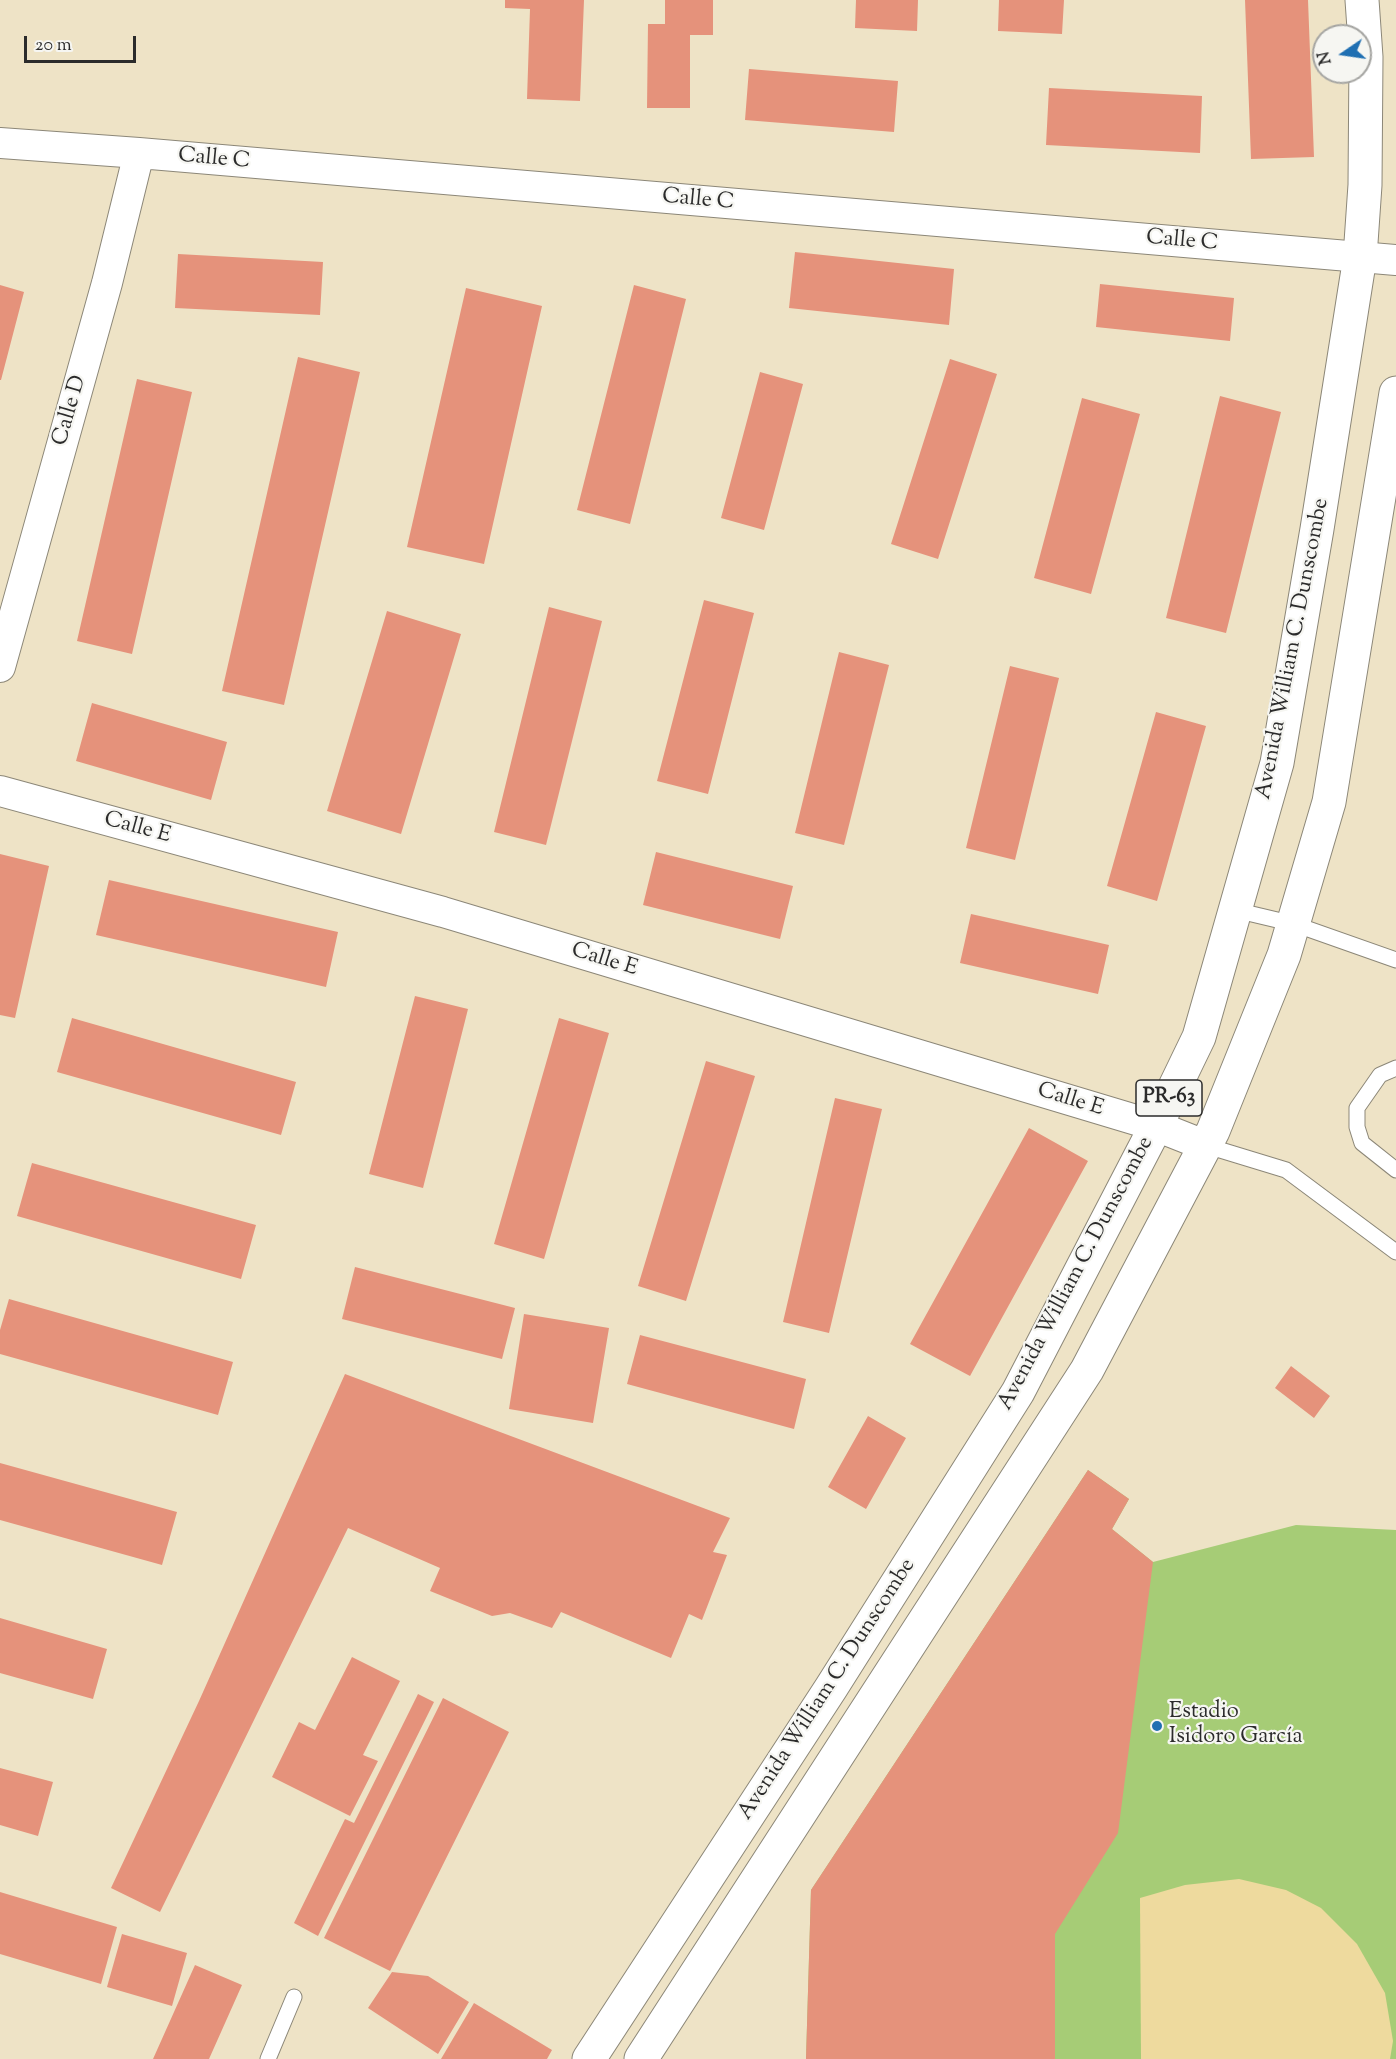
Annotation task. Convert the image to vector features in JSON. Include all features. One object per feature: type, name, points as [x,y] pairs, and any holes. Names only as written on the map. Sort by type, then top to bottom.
[{"type":"main road","name":"Avenida William C. Dunscombe","points":[[589,2059],[831,1688],[1018,1392],[1156,1126],[1198,1037],[1277,763],[1317,529],[1360,257],[1365,185],[1366,57],[1362,0]]},
{"type":"main road","name":"Avenida William C. Dunscombe","points":[[640,2059],[1087,1370],[1212,1131],[1284,955],[1329,802],[1396,393]]},
{"type":"main road","points":[[636,1986],[673,2010]]},
{"type":"street","name":"Calle C","points":[[0,143],[1396,260]]},
{"type":"street","name":"Calle D","points":[[0,667],[107,283],[139,153]]},
{"type":"street","name":"Calle E","points":[[0,791],[443,912],[1156,1126],[1204,1145]]},
{"type":"lane","points":[[1235,910],[1293,924],[1396,960]]},
{"type":"lane","points":[[1396,1068],[1380,1075],[1357,1108],[1357,1127],[1362,1143],[1396,1170]]},
{"type":"lane","points":[[1204,1145],[1286,1170],[1396,1252]]},
{"type":"lane","points":[[268,2059],[294,1997]]},
{"type":"green space","name":"Estadio Isidoro García","points":[[1088,1470],[1129,1499],[1112,1529],[1153,1562],[1296,1525],[1396,1530],[1396,2059],[806,2059],[811,1890]]},
{"type":"sand","points":[[1239,1879],[1286,1890],[1321,1908],[1357,1944],[1385,1993],[1393,2041],[1390,2059],[1141,2059],[1140,1898],[1185,1885]]},
{"type":"building","points":[[505,0],[584,0],[580,101],[527,99],[530,9],[505,8]]},
{"type":"building","points":[[665,0],[713,0],[713,35],[690,35],[690,108],[647,108],[648,24],[665,24]]},
{"type":"building","points":[[856,0],[918,0],[917,31],[855,28]]},
{"type":"building","points":[[999,0],[1064,0],[1062,34],[998,31]]},
{"type":"building","points":[[1245,0],[1308,0],[1314,157],[1251,159]]},
{"type":"building","points":[[749,69],[898,81],[894,132],[745,120]]},
{"type":"building","points":[[1049,88],[1202,96],[1200,153],[1046,145]]},
{"type":"building","points":[[795,252],[954,269],[949,325],[789,308]]},
{"type":"building","points":[[178,254],[323,262],[320,315],[175,308]]},
{"type":"building","points":[[1100,284],[1234,298],[1230,341],[1096,327]]},
{"type":"building","points":[[0,285],[24,292],[1,380],[0,380]]},
{"type":"building","points":[[634,285],[686,299],[630,524],[577,510]]},
{"type":"building","points":[[466,288],[542,306],[484,564],[407,547]]},
{"type":"building","points":[[298,357],[360,372],[284,705],[222,691]]},
{"type":"building","points":[[950,359],[997,374],[938,559],[891,544]]},
{"type":"building","points":[[760,372],[803,384],[764,530],[721,518]]},
{"type":"building","points":[[137,379],[192,392],[132,654],[77,641]]},
{"type":"building","points":[[1220,396],[1281,412],[1226,633],[1166,618]]},
{"type":"building","points":[[1082,398],[1140,414],[1091,594],[1034,578]]},
{"type":"building","points":[[704,600],[754,613],[708,794],[657,781]]},
{"type":"building","points":[[549,607],[602,621],[546,845],[494,832]]},
{"type":"building","points":[[387,611],[461,634],[401,834],[327,811]]},
{"type":"building","points":[[839,652],[889,665],[844,845],[795,833]]},
{"type":"building","points":[[1010,666],[1059,678],[1015,860],[966,848]]},
{"type":"building","points":[[92,703],[227,742],[211,800],[76,761]]},
{"type":"building","points":[[1156,712],[1206,726],[1157,901],[1107,886]]},
{"type":"building","points":[[656,852],[793,886],[780,939],[643,905]]},
{"type":"building","points":[[0,854],[49,866],[15,1018],[0,1015]]},
{"type":"building","points":[[109,880],[338,932],[326,987],[96,935]]},
{"type":"building","points":[[971,914],[1109,945],[1098,994],[960,963]]},
{"type":"building","points":[[415,996],[468,1009],[423,1188],[369,1174]]},
{"type":"building","points":[[72,1018],[296,1082],[281,1135],[57,1072]]},
{"type":"building","points":[[559,1018],[609,1033],[544,1259],[494,1244]]},
{"type":"building","points":[[706,1061],[755,1076],[686,1301],[638,1286]]},
{"type":"building","points":[[835,1098],[882,1109],[829,1333],[783,1322]]},
{"type":"building","points":[[1029,1128],[1088,1161],[970,1376],[910,1344]]},
{"type":"building","points":[[32,1163],[256,1225],[241,1279],[17,1216]]},
{"type":"building","points":[[355,1267],[515,1308],[502,1359],[342,1319]]},
{"type":"building","points":[[9,1299],[233,1362],[218,1415],[0,1354],[0,1330]]},
{"type":"building","points":[[524,1314],[609,1328],[593,1423],[509,1409]]},
{"type":"building","points":[[640,1335],[806,1379],[794,1429],[627,1384]]},
{"type":"building","points":[[1291,1366],[1330,1396],[1314,1418],[1275,1388]]},
{"type":"building","points":[[345,1374],[730,1518],[713,1552],[727,1555],[702,1620],[689,1614],[671,1658],[561,1612],[552,1628],[510,1613],[492,1616],[430,1591],[440,1568],[348,1528],[160,1912],[111,1888],[199,1701]]},
{"type":"building","points":[[868,1416],[906,1438],[866,1509],[828,1487]]},
{"type":"building","points":[[0,1463],[177,1512],[162,1565],[0,1520]]},
{"type":"building","points":[[1088,1470],[1129,1499],[1112,1529],[1153,1562],[1118,1833],[1055,1934],[1055,2059],[806,2059],[811,1890]]},
{"type":"building","points":[[0,1618],[107,1649],[93,1699],[0,1673]]},
{"type":"building","points":[[352,1657],[400,1681],[363,1755],[378,1761],[350,1816],[272,1777],[299,1722],[315,1730]]},
{"type":"building","points":[[418,1694],[434,1702],[318,1936],[294,1923],[345,1819],[354,1823]]},
{"type":"building","points":[[443,1698],[509,1732],[390,1971],[324,1938]]},
{"type":"building","points":[[0,1768],[53,1782],[38,1836],[0,1825]]},
{"type":"building","points":[[0,1892],[117,1927],[101,1984],[0,1954]]},
{"type":"building","points":[[122,1934],[187,1953],[172,2006],[107,1987]]},
{"type":"building","points":[[195,1965],[242,1985],[209,2059],[153,2059]]},
{"type":"building","points":[[392,1972],[428,1976],[469,2002],[438,2054],[368,2008]]},
{"type":"building","points":[[474,2003],[552,2050],[547,2059],[441,2059]]},
{"type":"place","name":"Estadio Isidoro García","points":[[1157,1726]]}]
